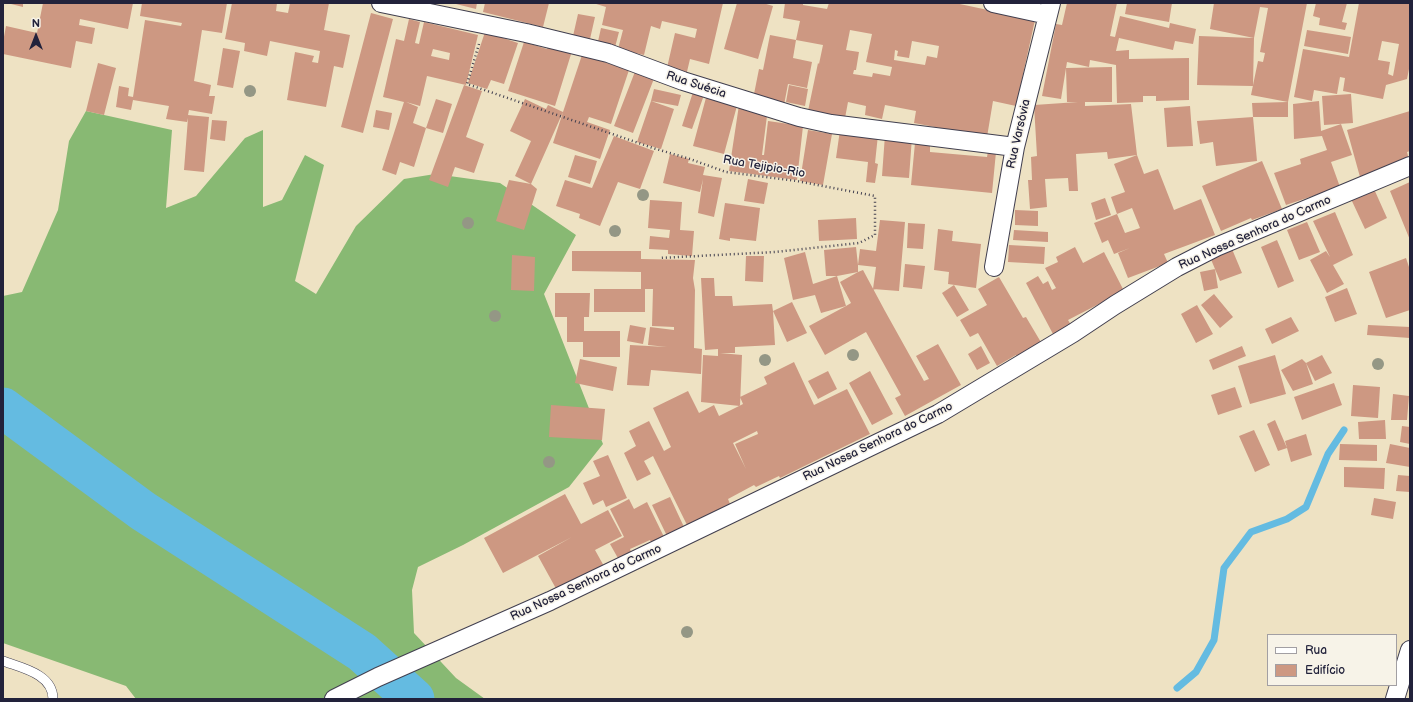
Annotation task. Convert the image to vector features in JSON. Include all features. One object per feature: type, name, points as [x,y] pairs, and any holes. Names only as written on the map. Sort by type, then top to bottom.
[{"type":"street","name":"Rua Suécia","points":[[381,3],[608,53],[683,82],[799,117],[831,124],[1015,148]]},
{"type":"street","points":[[993,3],[1050,9]]},
{"type":"street","name":"Rua Varsóvia","points":[[994,267],[1015,148],[1050,9]]},
{"type":"street","name":"Rua Nossa Senhora do Carmo","points":[[334,699],[378,677],[550,601],[938,414],[1074,333],[1115,305],[1177,267],[1216,248],[1410,166]]},
{"type":"street","points":[[1395,699],[1410,650]]},
{"type":"lane","points":[[3,661],[40,675],[47,683],[53,694],[52,699]]},
{"type":"path","name":"Rua Tejipio-Rio","points":[[484,25],[467,84],[645,146],[690,159],[726,172],[797,182],[875,196],[875,235],[859,242],[774,252],[658,258]]},
{"type":"green space","points":[[86,111],[172,130],[166,208],[196,196],[245,138],[263,130],[263,207],[282,200],[305,155],[324,165],[295,281],[316,294],[356,226],[404,179],[435,174],[500,183],[576,235],[544,294],[603,444],[569,487],[463,545],[418,567],[412,590],[414,633],[456,678],[485,699],[136,699],[126,686],[3,643],[3,296],[22,292],[58,210],[69,141]]},
{"type":"building","points":[[7,3],[23,3],[23,7]]},
{"type":"building","points":[[43,3],[133,3],[128,29],[80,19],[79,25],[95,28],[92,44],[76,41],[71,68],[3,54],[3,42],[6,26],[37,33]]},
{"type":"building","points":[[142,3],[227,3],[222,33],[202,30],[194,81],[211,85],[209,96],[215,96],[212,114],[189,110],[188,115],[209,117],[204,172],[184,170],[188,118],[187,122],[166,119],[169,106],[133,100],[131,110],[116,107],[119,86],[129,88],[128,96],[133,97],[145,20],[181,26],[182,23],[140,16]]},
{"type":"building","points":[[232,3],[277,3],[276,11],[288,13],[290,3],[329,3],[324,30],[350,35],[343,68],[334,66],[326,107],[287,100],[295,52],[314,56],[312,62],[318,63],[320,51],[270,41],[267,56],[244,51],[245,43],[225,39]]},
{"type":"building","points":[[452,3],[477,3],[476,9]]},
{"type":"building","points":[[485,3],[549,3],[543,27],[483,12]]},
{"type":"building","points":[[593,3],[723,3],[709,64],[690,59],[686,76],[666,72],[675,33],[695,38],[697,29],[662,21],[660,29],[651,26],[644,55],[618,49],[623,30],[602,25],[606,7]]},
{"type":"building","points":[[737,3],[763,3],[773,6],[758,59],[724,49]]},
{"type":"building","points":[[785,3],[803,3],[803,5],[827,9],[829,3],[955,3],[1035,20],[1016,106],[993,101],[987,137],[914,123],[916,111],[885,105],[882,119],[865,115],[866,106],[848,102],[845,118],[808,111],[823,45],[796,40],[800,21],[783,18]],"holes":[[[850,30],[872,34],[866,62],[892,67],[890,76],[873,73],[872,77],[853,74],[854,70],[856,70],[859,52],[846,50]],[[912,41],[939,46],[937,58],[927,56],[925,65],[894,60],[895,50],[898,51],[897,56],[909,58]]]},
{"type":"building","points":[[1067,3],[1117,3],[1110,36],[1115,37],[1120,16],[1169,28],[1170,23],[1196,29],[1193,44],[1175,41],[1173,50],[1119,38],[1116,51],[1129,50],[1129,59],[1189,58],[1189,100],[1156,101],[1156,96],[1143,96],[1143,102],[1117,103],[1116,65],[1090,60],[1089,67],[1067,62],[1061,99],[1042,96],[1056,24],[1062,25]]},
{"type":"building","points":[[1127,3],[1172,3],[1169,22],[1125,14]]},
{"type":"building","points":[[1214,3],[1307,3],[1288,102],[1251,95],[1253,86],[1197,85],[1199,36],[1254,38],[1210,29]],"holes":[[[1260,7],[1268,8],[1260,52],[1265,53],[1263,62],[1258,61],[1253,85],[1254,38]]]},
{"type":"building","points":[[1316,3],[1347,3],[1342,22],[1347,23],[1345,30],[1319,25],[1320,18],[1313,16]]},
{"type":"building","points":[[1359,3],[1410,3],[1410,64],[1407,79],[1386,85],[1383,99],[1343,91],[1345,78],[1340,77],[1337,94],[1314,90],[1312,101],[1294,97],[1303,49],[1349,57]],"holes":[[[1382,41],[1399,44],[1393,76],[1388,74],[1390,62],[1378,60]]]},
{"type":"building","points":[[371,13],[393,19],[363,133],[341,127]]},
{"type":"building","points":[[578,14],[595,17],[590,39],[573,36]]},
{"type":"building","points":[[409,19],[420,22],[415,43],[419,44],[424,22],[478,35],[466,85],[427,76],[420,106],[406,102],[418,107],[413,123],[426,128],[414,167],[400,162],[396,175],[382,170],[404,102],[383,97],[396,39],[404,41]],"holes":[[[433,49],[450,53],[449,60],[431,56]]]},
{"type":"building","points":[[601,28],[619,32],[614,51],[597,46]]},
{"type":"building","points":[[1307,30],[1351,37],[1348,54],[1304,46]]},
{"type":"building","points":[[485,32],[518,43],[504,84],[491,80],[487,89],[468,83]]},
{"type":"building","points":[[770,35],[796,40],[793,58],[812,62],[807,88],[788,84],[784,105],[753,99],[759,69],[763,70]]},
{"type":"building","points":[[524,42],[547,49],[549,44],[572,51],[555,106],[508,91]]},
{"type":"building","points":[[223,48],[240,51],[233,88],[217,85]]},
{"type":"building","points":[[582,55],[629,70],[611,124],[589,117],[587,122],[610,130],[600,159],[553,143]]},
{"type":"building","points":[[98,63],[116,68],[104,115],[86,111]]},
{"type":"building","points":[[1112,67],[1112,102],[1085,102],[1085,106],[1131,104],[1137,155],[1108,159],[1107,152],[1076,154],[1078,191],[1069,191],[1068,178],[1045,179],[1047,207],[1030,209],[1028,180],[1032,180],[1031,157],[1037,156],[1034,105],[1078,102],[1067,102],[1066,68]]},
{"type":"building","points":[[636,69],[655,76],[633,133],[614,126]]},
{"type":"building","points":[[464,85],[482,91],[466,137],[484,144],[474,173],[455,167],[448,187],[429,180]]},
{"type":"building","points":[[789,85],[808,89],[805,106],[786,102]]},
{"type":"building","points":[[654,89],[681,95],[678,106],[651,101]]},
{"type":"building","points":[[693,92],[704,95],[692,129],[682,126]]},
{"type":"building","points":[[707,94],[738,102],[724,154],[693,146]]},
{"type":"building","points":[[1351,94],[1353,123],[1324,125],[1322,96]]},
{"type":"building","points":[[436,99],[452,104],[443,133],[426,128]]},
{"type":"building","points":[[525,99],[546,109],[548,105],[563,112],[531,184],[515,176],[531,141],[510,131]]},
{"type":"building","points":[[651,101],[674,109],[661,149],[637,142]]},
{"type":"building","points":[[1319,101],[1321,131],[1341,124],[1352,155],[1331,162],[1340,187],[1286,205],[1274,173],[1301,164],[1300,159],[1327,150],[1322,136],[1294,139],[1293,104]]},
{"type":"building","points":[[1288,102],[1288,117],[1253,117],[1252,103]]},
{"type":"building","points":[[739,105],[768,108],[762,155],[764,155],[768,121],[803,126],[797,180],[729,171]]},
{"type":"building","points":[[1190,106],[1193,146],[1167,147],[1164,108]]},
{"type":"building","points":[[376,110],[392,113],[389,130],[373,127]]},
{"type":"building","points":[[1410,111],[1410,151],[1407,152],[1409,160],[1360,177],[1347,130]]},
{"type":"building","points":[[1253,117],[1257,161],[1216,166],[1213,142],[1200,144],[1197,121]]},
{"type":"building","points":[[212,120],[227,121],[225,141],[210,139]]},
{"type":"building","points":[[808,130],[832,134],[823,185],[800,181]]},
{"type":"building","points":[[840,130],[878,135],[875,163],[878,164],[875,183],[866,182],[868,162],[836,158]]},
{"type":"building","points":[[885,135],[912,137],[909,178],[882,176]]},
{"type":"building","points":[[614,136],[654,151],[640,189],[618,182],[600,226],[579,218],[580,214],[556,206],[565,180],[592,188]]},
{"type":"building","points":[[915,143],[930,144],[930,152],[987,157],[988,151],[996,152],[992,193],[911,185]]},
{"type":"building","points":[[670,154],[689,159],[688,163],[705,167],[703,175],[722,178],[714,217],[698,213],[703,179],[700,192],[663,183]]},
{"type":"building","points":[[575,155],[597,161],[590,184],[568,177]]},
{"type":"building","points":[[1137,155],[1144,174],[1158,169],[1174,210],[1201,199],[1215,235],[1164,254],[1168,263],[1128,278],[1118,253],[1130,248],[1114,254],[1108,240],[1102,243],[1094,223],[1117,214],[1111,197],[1125,192],[1114,164]],"holes":[[[1132,208],[1140,228],[1125,233],[1117,214]]]},
{"type":"building","points":[[1262,161],[1282,209],[1252,220],[1251,218],[1221,231],[1202,186]]},
{"type":"building","points":[[748,179],[768,183],[764,204],[744,201]]},
{"type":"building","points":[[509,180],[531,184],[537,189],[524,230],[496,221]]},
{"type":"building","points":[[1410,182],[1410,240],[1390,191]]},
{"type":"building","points":[[1374,189],[1387,218],[1365,229],[1351,199]]},
{"type":"building","points":[[1105,198],[1111,215],[1096,220],[1091,203]]},
{"type":"building","points":[[650,200],[682,202],[680,230],[694,231],[692,256],[668,254],[668,250],[649,249],[650,236],[669,238],[670,230],[648,228]]},
{"type":"building","points":[[725,203],[760,208],[756,241],[730,238],[730,241],[719,239]]},
{"type":"building","points":[[1015,210],[1038,211],[1038,226],[1015,225]]},
{"type":"building","points":[[1335,212],[1353,255],[1333,265],[1344,284],[1327,293],[1310,260],[1326,251],[1330,257],[1313,221]]},
{"type":"building","points":[[856,218],[857,239],[819,241],[818,220]]},
{"type":"building","points":[[880,220],[905,222],[899,291],[873,289],[876,267],[858,265],[860,249],[876,251]]},
{"type":"building","points":[[1307,222],[1320,252],[1299,260],[1287,230]]},
{"type":"building","points":[[908,223],[925,224],[923,249],[907,248]]},
{"type":"building","points":[[938,229],[953,231],[952,241],[981,244],[976,288],[948,284],[949,272],[934,270]]},
{"type":"building","points":[[1014,230],[1048,232],[1048,242],[1013,240]]},
{"type":"building","points":[[1277,240],[1294,281],[1278,288],[1261,247]]},
{"type":"building","points":[[1009,245],[1045,247],[1044,264],[1008,262]]},
{"type":"building","points":[[856,247],[858,272],[837,276],[826,276],[824,250]]},
{"type":"building","points":[[1075,247],[1083,263],[1104,252],[1124,291],[1068,320],[1071,325],[1053,334],[1026,283],[1038,276],[1043,284],[1048,281],[1052,290],[1056,288],[1045,268],[1058,262],[1056,257]]},
{"type":"building","points":[[1232,249],[1242,273],[1220,281],[1210,257]]},
{"type":"building","points":[[572,251],[641,251],[641,259],[695,260],[693,278],[695,290],[694,348],[702,349],[701,374],[651,370],[649,386],[627,385],[630,345],[667,347],[648,345],[650,327],[674,330],[674,327],[652,326],[653,289],[645,289],[645,312],[594,312],[594,289],[641,289],[641,272],[572,271]]},
{"type":"building","points":[[805,252],[813,284],[837,276],[846,306],[821,313],[815,295],[793,300],[784,258]]},
{"type":"building","points":[[512,255],[535,257],[534,291],[511,290]]},
{"type":"building","points":[[746,256],[764,256],[763,282],[745,281]]},
{"type":"building","points":[[1406,258],[1410,270],[1410,310],[1386,318],[1369,272]]},
{"type":"building","points":[[905,264],[925,266],[922,289],[903,287]]},
{"type":"building","points":[[1215,269],[1218,288],[1204,291],[1200,272]]},
{"type":"building","points":[[863,270],[924,381],[929,379],[916,356],[938,344],[961,385],[905,416],[895,398],[901,395],[866,332],[825,355],[809,326],[851,303],[840,282]]},
{"type":"building","points":[[999,277],[1023,318],[1026,317],[1042,344],[1017,358],[1016,355],[997,366],[978,333],[970,337],[960,320],[987,305],[978,289]]},
{"type":"building","points":[[701,278],[714,278],[715,296],[732,296],[733,306],[772,304],[775,345],[735,347],[735,353],[720,353],[742,355],[740,406],[701,402],[703,355],[718,356],[718,349],[705,350]]},
{"type":"building","points":[[954,285],[969,310],[957,317],[942,293]]},
{"type":"building","points":[[1347,288],[1357,314],[1335,322],[1325,297]]},
{"type":"building","points":[[555,293],[590,293],[589,317],[584,317],[584,331],[620,331],[620,357],[583,357],[583,342],[567,342],[567,317],[555,317]]},
{"type":"building","points":[[1214,294],[1233,317],[1220,328],[1201,305]]},
{"type":"building","points":[[792,302],[807,333],[787,342],[773,311]]},
{"type":"building","points":[[1197,305],[1213,334],[1196,343],[1181,314]]},
{"type":"building","points":[[1291,317],[1299,331],[1272,344],[1265,329]]},
{"type":"building","points":[[630,325],[646,328],[643,344],[627,341]]},
{"type":"building","points":[[1368,325],[1410,327],[1410,338],[1367,335]]},
{"type":"building","points":[[981,346],[990,363],[977,370],[968,354]]},
{"type":"building","points":[[1242,346],[1246,356],[1213,370],[1209,360]]},
{"type":"building","points":[[1275,355],[1286,394],[1250,404],[1238,366]]},
{"type":"building","points":[[1322,355],[1332,373],[1315,381],[1306,363]]},
{"type":"building","points":[[580,359],[617,367],[613,391],[575,383]]},
{"type":"building","points":[[1302,359],[1306,363],[1313,384],[1293,391],[1281,370]]},
{"type":"building","points":[[794,362],[814,405],[847,389],[870,434],[780,478],[779,476],[756,487],[754,485],[728,499],[730,504],[687,525],[653,456],[644,461],[651,474],[637,481],[624,453],[636,446],[629,431],[649,421],[664,451],[671,447],[653,408],[688,391],[699,413],[714,405],[719,416],[743,404],[740,397],[767,384],[764,377]],"holes":[[[757,431],[758,434],[735,444],[746,469],[733,443]]]},
{"type":"building","points":[[828,371],[837,389],[818,399],[808,381]]},
{"type":"building","points":[[870,371],[893,414],[872,425],[849,383]]},
{"type":"building","points":[[1334,383],[1342,405],[1302,420],[1294,397]]},
{"type":"building","points":[[1353,385],[1380,387],[1378,418],[1351,416]]},
{"type":"building","points":[[1235,387],[1242,407],[1218,415],[1211,395]]},
{"type":"building","points":[[1393,394],[1409,396],[1407,420],[1391,420]]},
{"type":"building","points":[[551,405],[605,409],[602,440],[549,437]]},
{"type":"building","points":[[1275,420],[1287,448],[1278,451],[1267,424]]},
{"type":"building","points":[[1385,420],[1386,439],[1359,439],[1358,422]]},
{"type":"building","points":[[1402,426],[1410,427],[1410,444],[1400,442]]},
{"type":"building","points":[[1254,430],[1270,465],[1255,472],[1239,436]]},
{"type":"building","points":[[1306,434],[1312,455],[1291,462],[1285,441]]},
{"type":"building","points":[[1340,444],[1377,445],[1377,461],[1339,460]]},
{"type":"building","points":[[1390,444],[1410,448],[1410,467],[1386,463]]},
{"type":"building","points":[[608,455],[627,498],[606,507],[603,500],[593,505],[583,483],[600,476],[593,461]]},
{"type":"building","points":[[1344,467],[1385,468],[1384,489],[1344,487]]},
{"type":"building","points":[[1398,475],[1410,476],[1410,492],[1396,491]]},
{"type":"building","points":[[565,494],[581,524],[608,510],[622,536],[595,550],[605,568],[559,594],[538,556],[572,537],[503,573],[484,538]]},
{"type":"building","points":[[670,497],[684,527],[667,536],[652,505]]},
{"type":"building","points":[[1374,498],[1396,502],[1393,519],[1371,515]]},
{"type":"building","points":[[629,499],[634,509],[647,502],[665,539],[653,546],[650,540],[630,549],[632,554],[619,560],[610,544],[624,537],[610,509]]},
{"type":"waterway","points":[[3,408],[143,511],[362,652],[414,699]]},
{"type":"waterway","points":[[1177,688],[1196,672],[1214,640],[1224,568],[1251,532],[1287,519],[1306,507],[1328,454],[1344,430]]}]
